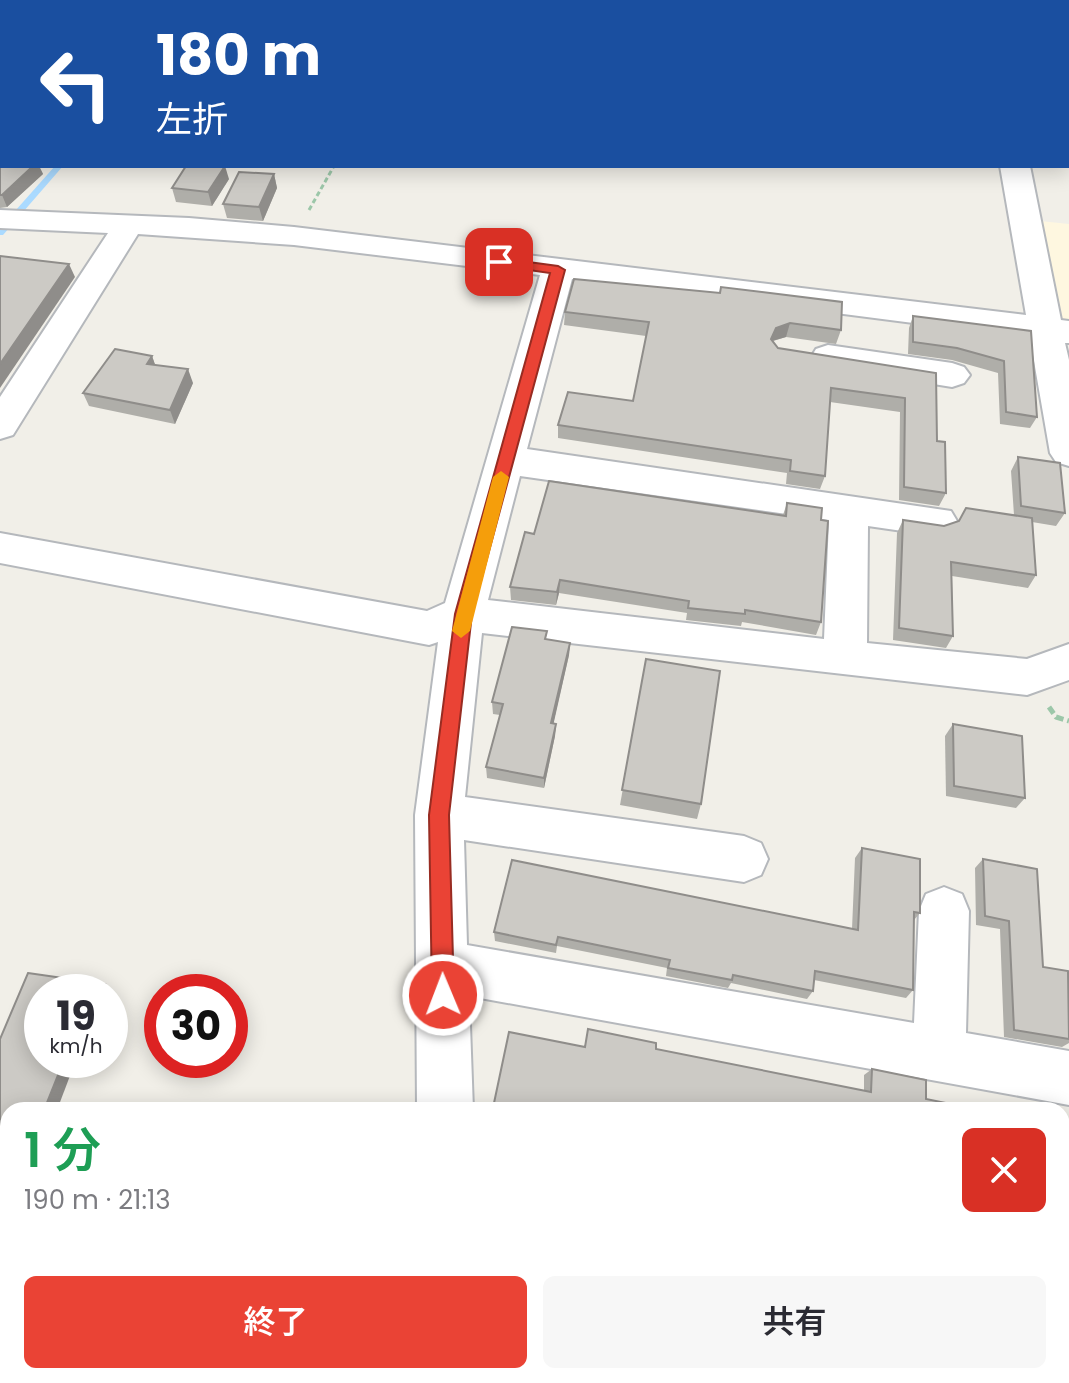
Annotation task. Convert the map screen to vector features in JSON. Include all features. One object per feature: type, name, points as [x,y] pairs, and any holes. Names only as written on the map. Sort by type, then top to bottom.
[{"type":"street","points":[[1015,168],[1056,331],[1069,453]]},
{"type":"street","points":[[12,219],[294,236],[558,270],[863,304],[1056,331]]},
{"type":"street","points":[[0,426],[129,224]]},
{"type":"street","points":[[445,1102],[439,815],[463,614],[558,270]]},
{"type":"street","points":[[858,361],[863,304]]},
{"type":"street","points":[[801,353],[952,375]]},
{"type":"street","points":[[506,460],[937,521]]},
{"type":"street","points":[[845,659],[849,509]]},
{"type":"street","points":[[0,548],[429,628],[463,614],[1027,677],[1069,662]]},
{"type":"street","points":[[439,815],[744,859]]},
{"type":"street","points":[[939,1055],[944,911]]},
{"type":"street","points":[[442,966],[1069,1078]]},
{"type":"path","points":[[294,236],[333,168]]},
{"type":"shaded area","points":[[1012,218],[1069,224],[1069,323],[1028,317]]},
{"type":"building","points":[[0,168],[31,168],[2,195]]},
{"type":"building","points":[[185,168],[224,168],[208,192],[172,188]]},
{"type":"building","points":[[239,172],[274,174],[259,207],[223,204]]},
{"type":"building","points":[[0,256],[69,264],[0,364]]},
{"type":"building","points":[[574,279],[720,293],[721,287],[842,302],[841,330],[790,323],[776,328],[771,339],[778,348],[936,373],[937,441],[945,442],[946,493],[904,487],[905,398],[831,388],[825,476],[790,471],[791,460],[558,425],[568,392],[633,401],[649,322],[565,312]]},
{"type":"building","points":[[913,316],[1031,331],[1037,417],[1006,412],[1004,361],[957,348],[913,342]]},
{"type":"building","points":[[115,349],[152,356],[147,364],[188,369],[170,410],[83,393]]},
{"type":"building","points":[[1018,457],[1060,463],[1065,513],[1021,506]]},
{"type":"building","points":[[549,481],[786,516],[787,503],[822,508],[821,520],[828,521],[821,622],[745,610],[745,614],[688,608],[689,601],[560,580],[557,592],[510,587],[525,532],[534,534]]},
{"type":"building","points":[[966,508],[1032,518],[1036,575],[951,562],[953,636],[899,628],[903,520],[944,526],[959,521]]},
{"type":"building","points":[[512,627],[547,631],[545,639],[570,643],[551,723],[556,724],[544,778],[486,767],[503,704],[492,702]]},
{"type":"building","points":[[646,659],[720,671],[701,804],[622,790]]},
{"type":"building","points":[[953,724],[1022,736],[1025,798],[954,786]]},
{"type":"building","points":[[862,848],[920,859],[920,913],[914,912],[913,990],[815,971],[813,991],[733,975],[732,980],[668,968],[670,960],[558,937],[556,945],[494,932],[512,860],[858,930]]},
{"type":"building","points":[[983,859],[1037,869],[1043,967],[1068,971],[1069,1039],[1014,1030],[1009,921],[985,916]]},
{"type":"building","points":[[24,982],[24,1078],[57,1078],[47,1102],[0,1102],[0,1039]]},
{"type":"building","points":[[588,1029],[656,1043],[656,1049],[871,1092],[872,1069],[926,1080],[926,1099],[941,1102],[494,1102],[509,1032],[585,1047]]},
{"type":"waterway","points":[[0,233],[57,168]]},
{"type":"slow traffic","points":[[461,631],[501,477]]},
{"type":"route","points":[[443,995],[439,815],[463,614],[558,270],[499,262]]}]
